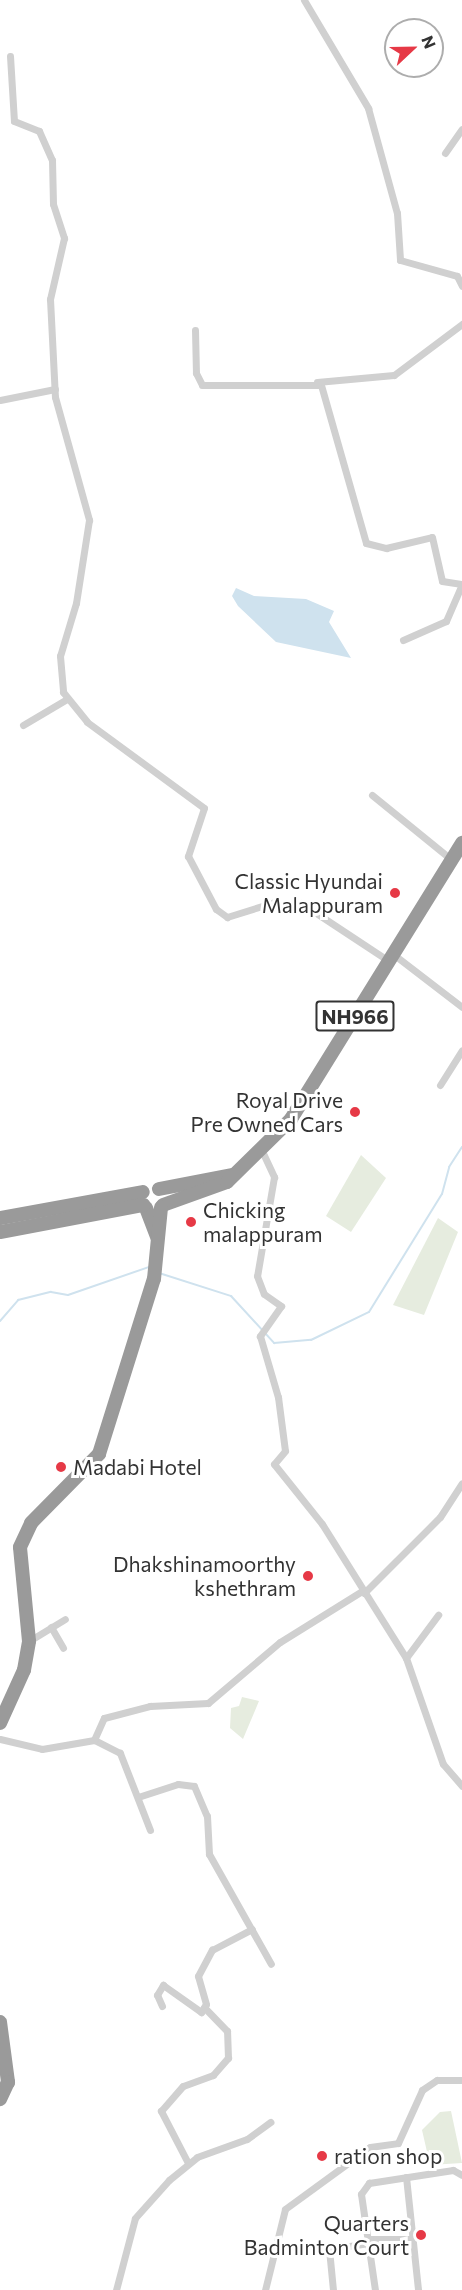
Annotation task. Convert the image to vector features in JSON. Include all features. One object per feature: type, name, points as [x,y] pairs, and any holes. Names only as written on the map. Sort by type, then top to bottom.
[{"type":"highway","name":"NH966","points":[[151,1203],[227,1182],[291,1119],[462,843]]},
{"type":"highway","name":"NH966","points":[[151,1203],[159,1189],[232,1175]]},
{"type":"highway","points":[[0,1218],[151,1203]]},
{"type":"highway","points":[[0,1232],[151,1203]]},
{"type":"highway","points":[[0,1723],[24,1670],[29,1641],[20,1547],[31,1523],[99,1454],[154,1279],[160,1247],[151,1203]]},
{"type":"highway","points":[[0,2022],[8,2082],[0,2099]]},
{"type":"street","points":[[304,0],[368,108],[397,213],[400,260],[457,276],[462,286]]},
{"type":"street","points":[[10,56],[14,121],[45,138],[52,160],[53,204],[64,238],[50,299],[55,389],[90,520],[76,603],[60,656],[58,672],[67,699],[87,722],[204,808],[188,855],[216,909],[227,917],[275,902],[290,909],[301,903],[391,957],[462,1007]]},
{"type":"street","points":[[445,153],[462,129]]},
{"type":"street","points":[[195,330],[196,373],[202,385],[317,382],[394,375],[462,324]]},
{"type":"street","points":[[317,382],[366,543],[386,548],[432,537],[442,580],[462,584],[446,621],[403,640]]},
{"type":"street","points":[[0,400],[55,389]]},
{"type":"street","points":[[23,725],[67,699]]},
{"type":"street","points":[[372,795],[452,860]]},
{"type":"street","points":[[440,1085],[462,1050]]},
{"type":"street","points":[[261,1151],[274,1177],[257,1276],[264,1294],[281,1306],[269,1327],[260,1336],[278,1397],[285,1451],[274,1464],[322,1524],[406,1658],[443,1764],[460,1782]]},
{"type":"street","points":[[94,1740],[104,1718],[150,1706],[208,1703],[280,1642],[363,1592],[407,1553],[462,1483]]},
{"type":"street","points":[[406,1658],[438,1615]]},
{"type":"street","points":[[29,1641],[65,1619]]},
{"type":"street","points":[[51,1627],[63,1648]]},
{"type":"street","points":[[0,1739],[42,1749],[94,1740],[120,1753],[150,1830]]},
{"type":"street","points":[[138,1797],[187,1782],[194,1786],[207,1816],[209,1854],[271,1964]]},
{"type":"street","points":[[188,2163],[160,2111],[183,2086],[213,2075],[228,2058],[227,2031],[204,2007],[198,1976],[212,1950],[252,1929]]},
{"type":"street","points":[[162,2006],[157,1995],[164,1985],[189,2009],[201,2012],[204,2007]]},
{"type":"street","points":[[265,2290],[285,2209],[370,2147],[398,2144],[422,2090],[438,2080],[462,2080]]},
{"type":"street","points":[[116,2290],[135,2217],[188,2163],[247,2139],[270,2122]]},
{"type":"street","points":[[375,2290],[361,2193],[369,2183],[453,2170],[462,2175]]},
{"type":"street","points":[[406,2177],[409,2239],[418,2290]]},
{"type":"street","points":[[333,2290],[329,2249],[369,2241],[409,2239]]},
{"type":"shaded area","points":[[361,1155],[386,1178],[351,1232],[326,1216]]},
{"type":"shaded area","points":[[438,1218],[458,1232],[424,1315],[393,1305]]},
{"type":"shaded area","points":[[242,1697],[259,1701],[243,1739],[230,1728],[231,1708],[239,1706]]},
{"type":"shaded area","points":[[451,2111],[462,2163],[430,2165],[422,2130],[440,2112]]},
{"type":"water","points":[[236,588],[254,596],[306,599],[334,611],[329,622],[351,658],[276,642],[238,606],[232,596]]},
{"type":"waterway","points":[[159,1273],[231,1296],[274,1343],[311,1340],[369,1312],[442,1194],[449,1167],[462,1147]]},
{"type":"waterway","points":[[0,1321],[18,1300],[51,1292],[68,1295],[149,1267]]},
{"type":"place","name":"Classic Hyundai Malappuram","points":[[395,893]]},
{"type":"place","name":"Royal Drive Pre Owned Cars","points":[[355,1112]]},
{"type":"place","name":"Chicking malappuram","points":[[191,1222]]},
{"type":"place","name":"Madabi Hotel","points":[[61,1467]]},
{"type":"place","name":"Dhakshinamoorthy kshethram","points":[[308,1576]]},
{"type":"place","name":"ration shop","points":[[322,2156]]},
{"type":"place","name":"Quarters Badminton Court","points":[[421,2235]]}]
